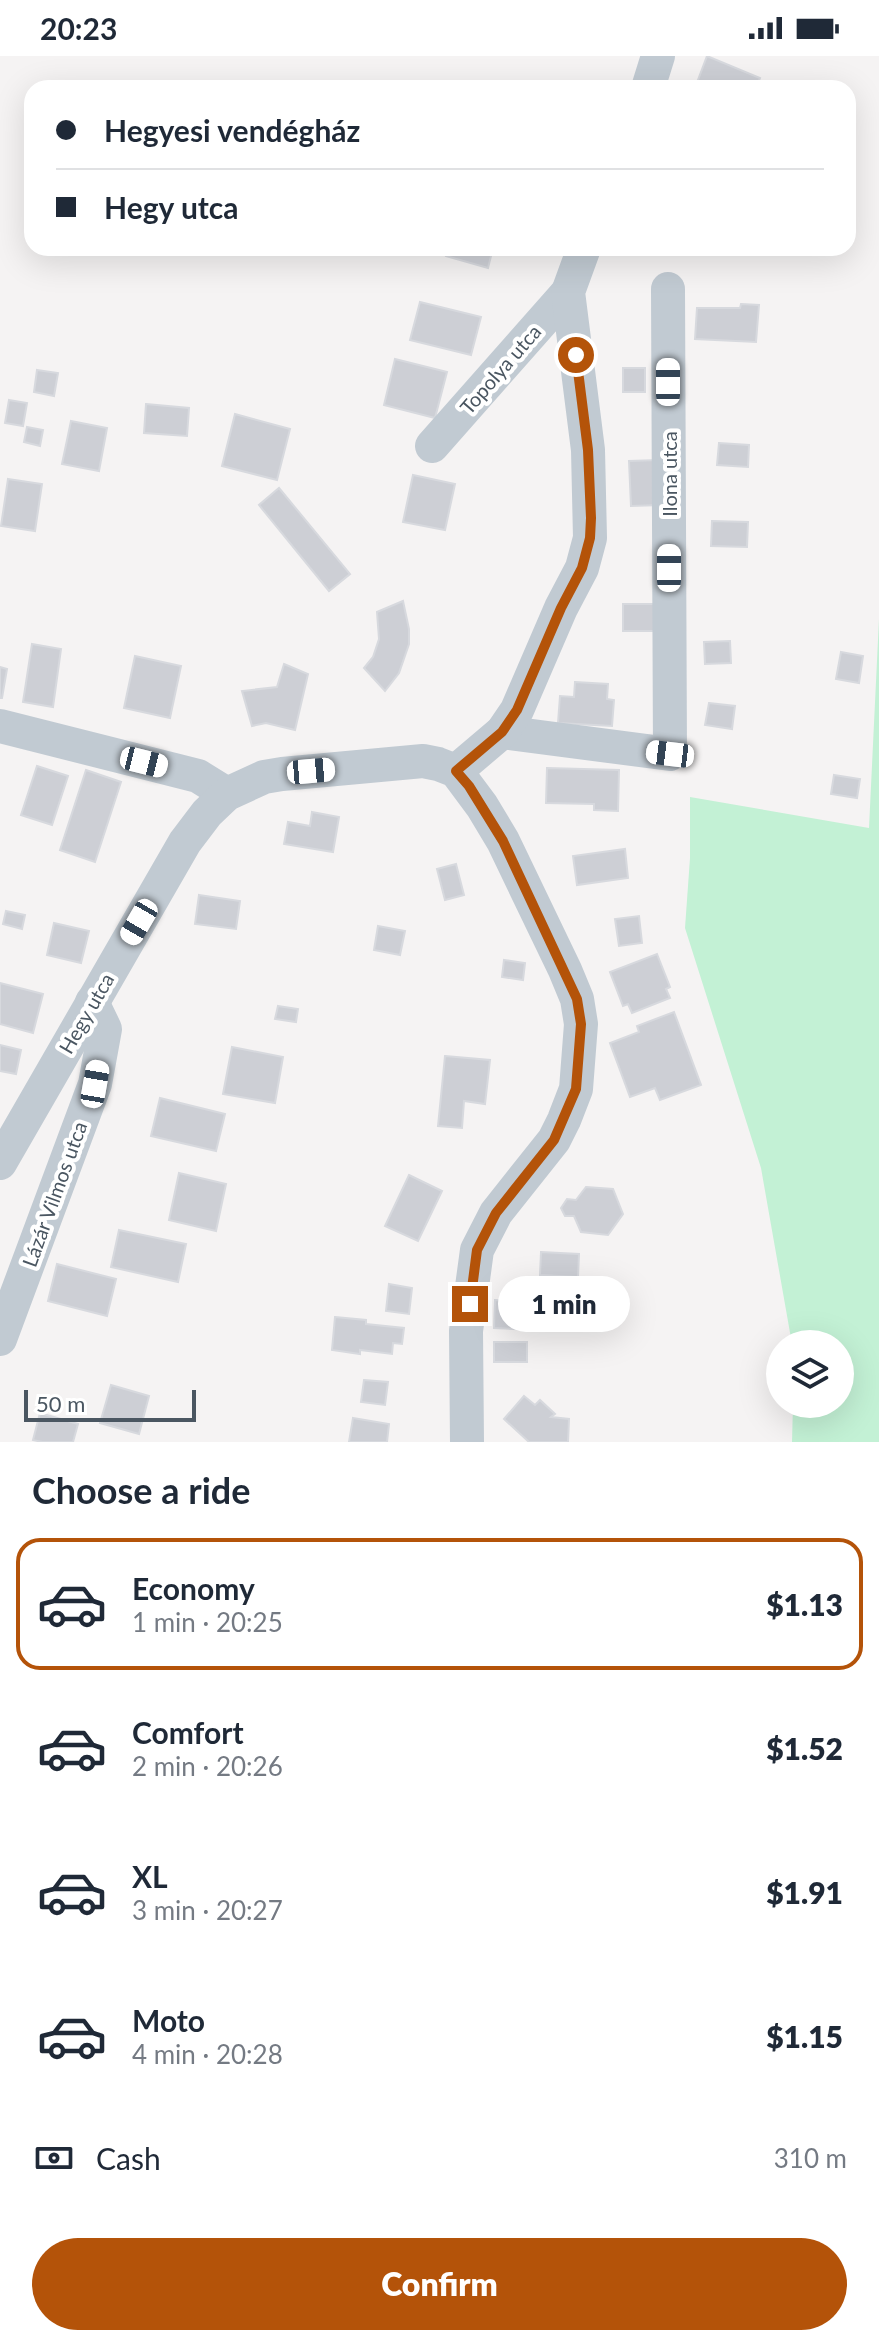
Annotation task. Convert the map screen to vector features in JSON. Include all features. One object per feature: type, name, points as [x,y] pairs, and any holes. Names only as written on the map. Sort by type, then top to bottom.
[{"type":"street","points":[[650,80],[658,56]]},
{"type":"street","points":[[467,1442],[466,1331],[477,1250],[496,1213],[554,1140],[564,1120],[576,1089],[581,1024],[577,999],[565,970],[503,841],[469,786],[456,771],[502,732],[517,710],[561,608],[582,568],[590,538],[588,450],[568,292],[581,256]]},
{"type":"street","name":"Ilona utca","points":[[502,732],[670,754],[668,289]]},
{"type":"street","name":"Topolya utca","points":[[432,446],[568,292]]},
{"type":"street","points":[[0,726],[198,776],[227,794]]},
{"type":"street","name":"Hegy utca","points":[[0,1163],[185,842],[207,813],[227,794],[250,782],[282,774],[423,761],[456,771]]},
{"type":"street","name":"Lázár Vilmos utca","points":[[0,1339],[95,1084],[105,1029],[92,1002]]},
{"type":"green space","points":[[879,619],[879,1442],[792,1442],[793,1418],[854,1418],[854,1330],[790,1330],[761,1168],[685,928],[690,797],[869,828]]},
{"type":"building","points":[[707,56],[760,78],[759,80],[698,80]]},
{"type":"building","points":[[446,256],[491,256],[488,268]]},
{"type":"building","points":[[420,302],[481,317],[471,355],[410,340]]},
{"type":"building","points":[[741,304],[759,305],[756,342],[695,339],[697,308],[740,308]]},
{"type":"building","points":[[395,359],[447,372],[435,418],[384,405]]},
{"type":"building","points":[[623,368],[645,368],[645,392],[623,392]]},
{"type":"building","points":[[37,370],[58,373],[54,396],[34,392]]},
{"type":"building","points":[[9,400],[27,403],[23,426],[5,423]]},
{"type":"building","points":[[146,404],[189,408],[187,436],[144,433]]},
{"type":"building","points":[[235,414],[290,429],[277,480],[222,466]]},
{"type":"building","points":[[71,421],[107,428],[99,471],[62,464]]},
{"type":"building","points":[[27,427],[43,430],[40,446],[24,442]]},
{"type":"building","points":[[719,443],[749,445],[748,467],[717,465]]},
{"type":"building","points":[[659,460],[661,505],[631,506],[629,461]]},
{"type":"building","points":[[413,475],[455,484],[445,530],[403,522]]},
{"type":"building","points":[[8,479],[42,484],[35,531],[1,526]]},
{"type":"building","points":[[279,488],[350,574],[329,591],[259,505]]},
{"type":"building","points":[[712,521],[748,522],[747,547],[711,546]]},
{"type":"building","points":[[403,601],[409,644],[399,673],[385,691],[364,668],[373,657],[379,639],[377,612]]},
{"type":"building","points":[[623,604],[657,604],[657,631],[623,631]]},
{"type":"building","points":[[730,641],[731,663],[705,664],[704,642]]},
{"type":"building","points":[[32,644],[61,649],[53,707],[23,702]]},
{"type":"building","points":[[841,652],[863,656],[859,683],[836,679]]},
{"type":"building","points":[[135,656],[181,666],[170,718],[124,708]]},
{"type":"building","points":[[284,664],[308,674],[295,730],[266,723],[252,726],[242,691],[277,687]]},
{"type":"building","points":[[0,667],[7,669],[2,698],[0,698]]},
{"type":"building","points":[[575,682],[608,684],[607,699],[614,700],[612,726],[558,723],[560,696],[574,697]]},
{"type":"building","points":[[709,703],[735,706],[732,729],[705,725]]},
{"type":"building","points":[[37,766],[68,776],[52,825],[21,815]]},
{"type":"building","points":[[547,768],[619,770],[618,811],[594,810],[594,804],[546,803]]},
{"type":"building","points":[[86,770],[121,782],[95,862],[60,850]]},
{"type":"building","points":[[834,775],[860,779],[857,798],[831,794]]},
{"type":"building","points":[[312,812],[339,817],[333,852],[284,844],[288,822],[310,826]]},
{"type":"building","points":[[625,849],[628,878],[577,885],[573,856]]},
{"type":"building","points":[[456,864],[464,895],[445,900],[437,869]]},
{"type":"building","points":[[199,895],[240,901],[236,929],[195,924]]},
{"type":"building","points":[[6,911],[25,915],[22,929],[3,924]]},
{"type":"building","points":[[639,916],[642,943],[619,946],[615,919]]},
{"type":"building","points":[[54,923],[89,931],[81,963],[47,955]]},
{"type":"building","points":[[378,926],[405,931],[400,955],[374,950]]},
{"type":"building","points":[[657,954],[670,987],[666,989],[670,998],[632,1013],[628,1004],[623,1006],[610,972]]},
{"type":"building","points":[[504,960],[525,963],[523,980],[502,977]]},
{"type":"building","points":[[0,983],[43,994],[33,1033],[0,1024]]},
{"type":"building","points":[[278,1006],[298,1009],[296,1022],[275,1019]]},
{"type":"building","points":[[674,1012],[701,1085],[660,1100],[655,1088],[630,1097],[610,1043],[639,1032],[637,1026]]},
{"type":"building","points":[[0,1045],[21,1050],[16,1074],[0,1071]]},
{"type":"building","points":[[232,1047],[283,1057],[275,1103],[223,1094]]},
{"type":"building","points":[[445,1056],[490,1060],[485,1104],[464,1101],[462,1128],[438,1126]]},
{"type":"building","points":[[160,1098],[225,1114],[216,1151],[151,1136]]},
{"type":"building","points":[[179,1173],[226,1184],[216,1231],[169,1220]]},
{"type":"building","points":[[409,1175],[442,1191],[418,1241],[385,1226]]},
{"type":"building","points":[[586,1187],[613,1189],[623,1214],[608,1235],[581,1232],[574,1216],[565,1216],[561,1208],[567,1199],[576,1200]]},
{"type":"building","points":[[119,1230],[186,1244],[178,1282],[111,1267]]},
{"type":"building","points":[[541,1252],[579,1254],[578,1277],[540,1275]]},
{"type":"building","points":[[57,1264],[116,1279],[107,1316],[48,1301]]},
{"type":"building","points":[[389,1284],[412,1288],[409,1314],[386,1311]]},
{"type":"building","points":[[495,1300],[553,1304],[551,1331],[494,1328]]},
{"type":"building","points":[[335,1317],[404,1328],[402,1344],[393,1343],[392,1354],[332,1350]]},
{"type":"building","points":[[494,1342],[527,1342],[527,1362],[494,1362]]},
{"type":"building","points":[[364,1380],[388,1382],[385,1405],[361,1402]]},
{"type":"building","points":[[111,1385],[149,1396],[139,1434],[100,1423]]},
{"type":"building","points":[[524,1396],[535,1405],[540,1400],[555,1414],[551,1417],[569,1419],[568,1442],[529,1442],[504,1419]]},
{"type":"building","points":[[40,1413],[78,1424],[73,1442],[33,1440]]},
{"type":"building","points":[[353,1418],[389,1424],[387,1442],[349,1442]]},
{"type":"route","points":[[470,1304],[477,1250],[496,1213],[554,1140],[576,1089],[580,1056],[581,1024],[577,999],[565,970],[503,841],[469,786],[456,771],[502,732],[517,710],[587,555],[591,518],[588,450],[576,355]]}]
